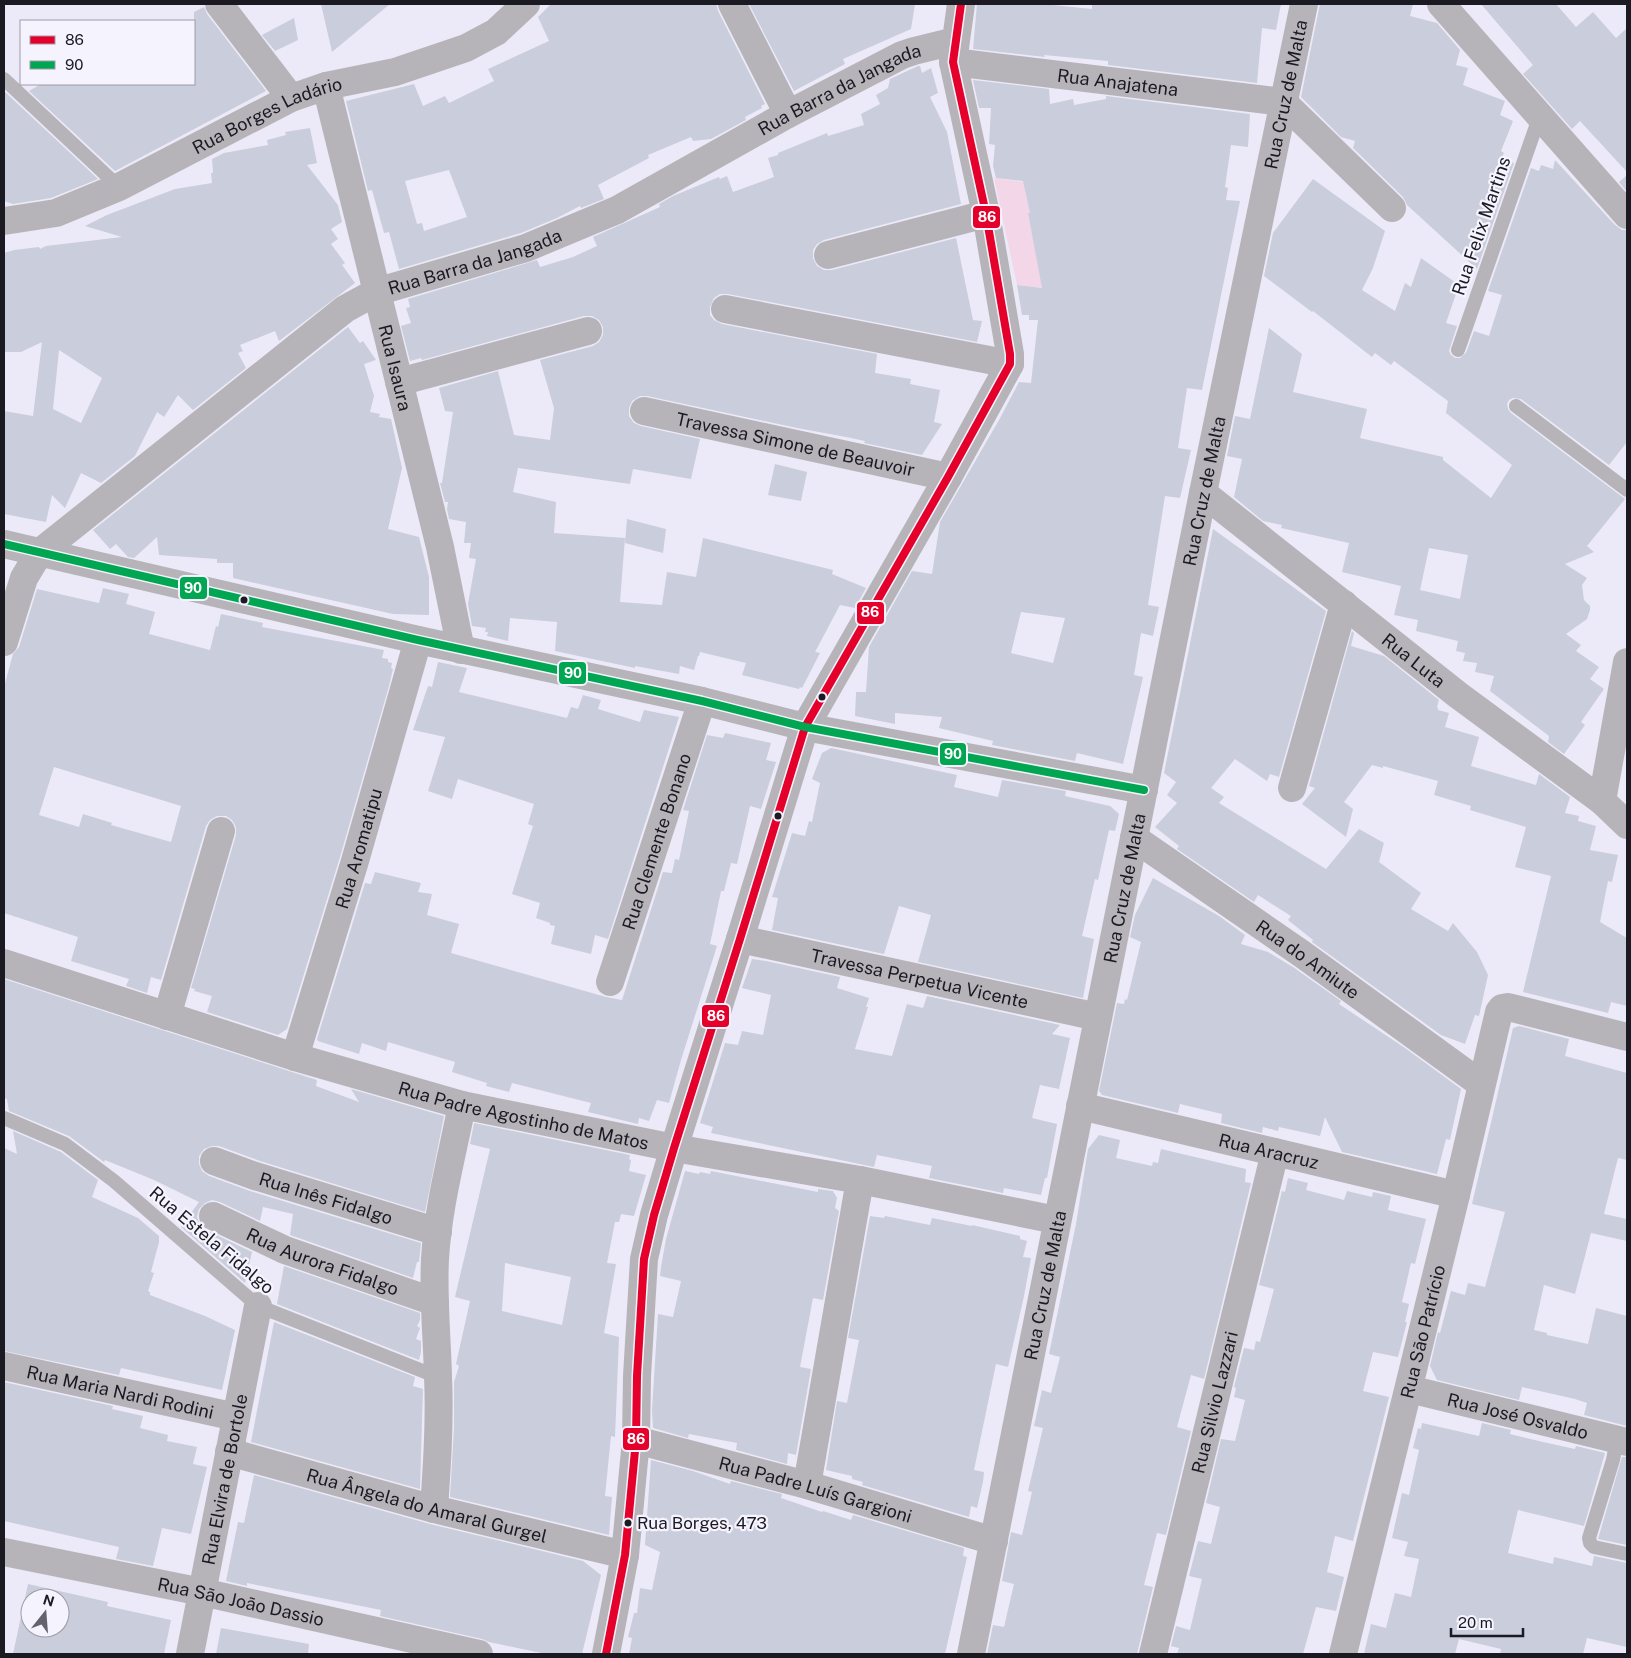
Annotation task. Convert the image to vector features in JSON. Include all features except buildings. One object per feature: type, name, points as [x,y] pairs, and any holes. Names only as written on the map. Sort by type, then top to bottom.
[{"type":"street","points":[[219,4],[291,98]]},
{"type":"street","name":"Rua Borges Ladário","points":[[4,220],[56,213],[119,187],[291,98],[326,86],[395,72],[466,48],[496,32],[526,4]]},
{"type":"street","points":[[732,4],[788,114]]},
{"type":"street","points":[[606,1654],[626,1555],[636,1440],[639,1330],[644,1259],[654,1215],[674,1148],[805,727],[948,477],[1010,364],[1010,354],[986,214],[954,52],[961,4]]},
{"type":"street","name":"Rua Cruz de Malta","points":[[971,1654],[1056,1220],[1304,4]]},
{"type":"street","points":[[1441,4],[1540,114],[1627,215]]},
{"type":"street","name":"Rua Barra da Jangada","points":[[38,553],[345,309],[376,292],[526,248],[617,210],[788,114],[902,55],[914,51],[954,52]]},
{"type":"street","name":"Rua Anajatena","points":[[954,52],[1283,102]]},
{"type":"street","name":"Rua Isaura","points":[[326,86],[440,547],[461,650]]},
{"type":"street","points":[[1283,102],[1392,208]]},
{"type":"street","points":[[828,255],[986,214]]},
{"type":"street","points":[[725,308],[1010,364]]},
{"type":"street","points":[[399,382],[588,331]]},
{"type":"street","name":"Travessa Simone de Beauvoir","points":[[644,411],[948,477]]},
{"type":"street","name":"Rua Luta","points":[[1203,493],[1458,695],[1602,801],[1627,825]]},
{"type":"street","points":[[4,544],[461,650],[702,701],[805,727],[1144,790]]},
{"type":"street","points":[[4,642],[24,578],[38,553]]},
{"type":"street","points":[[1292,788],[1344,604]]},
{"type":"street","name":"Rua Aromatipu","points":[[295,1057],[356,860],[418,640]]},
{"type":"street","points":[[1602,801],[1627,662]]},
{"type":"street","name":"Rua Clemente Bonano","points":[[610,982],[702,701]]},
{"type":"street","points":[[167,1016],[220,832]]},
{"type":"street","name":"Rua do Amiute","points":[[1134,838],[1302,954],[1481,1084]]},
{"type":"street","name":"Travessa Perpetua Vicente","points":[[740,939],[1098,1017]]},
{"type":"street","name":"Rua Padre Agostinho de Matos","points":[[4,963],[295,1057],[462,1106],[674,1148],[860,1180],[1056,1220]]},
{"type":"street","name":"Rua São Patrício","points":[[1343,1654],[1499,1012],[1502,1008],[1508,1007],[1627,1037]]},
{"type":"street","points":[[434,1509],[438,1445],[438,1377],[434,1302],[435,1259],[442,1202],[462,1106]]},
{"type":"street","name":"Rua Aracruz","points":[[1080,1106],[1456,1195]]},
{"type":"street","name":"Rua Silvio Lazzari","points":[[1153,1654],[1275,1152]]},
{"type":"street","name":"Rua Inês Fidalgo","points":[[214,1161],[255,1176],[438,1232]]},
{"type":"street","points":[[807,1485],[860,1180]]},
{"type":"street","name":"Rua Aurora Fidalgo","points":[[213,1216],[285,1250],[434,1302]]},
{"type":"street","name":"Rua Elvira de Bortole","points":[[190,1654],[258,1306]]},
{"type":"street","name":"Rua Maria Nardi Rodini","points":[[4,1366],[236,1417]]},
{"type":"street","name":"Rua José Osvaldo","points":[[1408,1389],[1622,1440]]},
{"type":"street","name":"Rua Padre Luís Gargioni","points":[[636,1440],[807,1485],[994,1540]]},
{"type":"street","name":"Rua Ângela do Amaral Gurgel","points":[[229,1452],[434,1509],[626,1555]]},
{"type":"street","name":"Rua São João Dassio","points":[[4,1552],[202,1592],[479,1654]]},
{"type":"lane","points":[[4,79],[119,187]]},
{"type":"lane","name":"Rua Felix Martins","points":[[1458,350],[1540,114]]},
{"type":"lane","points":[[1516,406],[1627,490]]},
{"type":"lane","name":"Rua Estela Fidalgo","points":[[4,1118],[65,1144],[114,1181],[258,1306],[438,1377]]},
{"type":"lane","points":[[1622,1440],[1589,1538],[1590,1543],[1594,1546],[1627,1554]]},
{"type":"shaded area","points":[[994,178],[1024,182],[1030,213],[1028,214],[1044,288],[1017,285]]},
{"type":"transit line","name":"86","points":[[606,1654],[625,1555],[628,1524],[636,1440],[637,1376],[644,1259],[654,1215],[674,1148],[805,727],[948,477],[1010,364],[1010,354],[986,214],[953,62],[961,4]]},
{"type":"transit line","name":"90","points":[[4,544],[418,640],[702,701],[805,727],[1144,790]]},
{"type":"place","name":"Rua Borges, 473","points":[[628,1523]]}]
